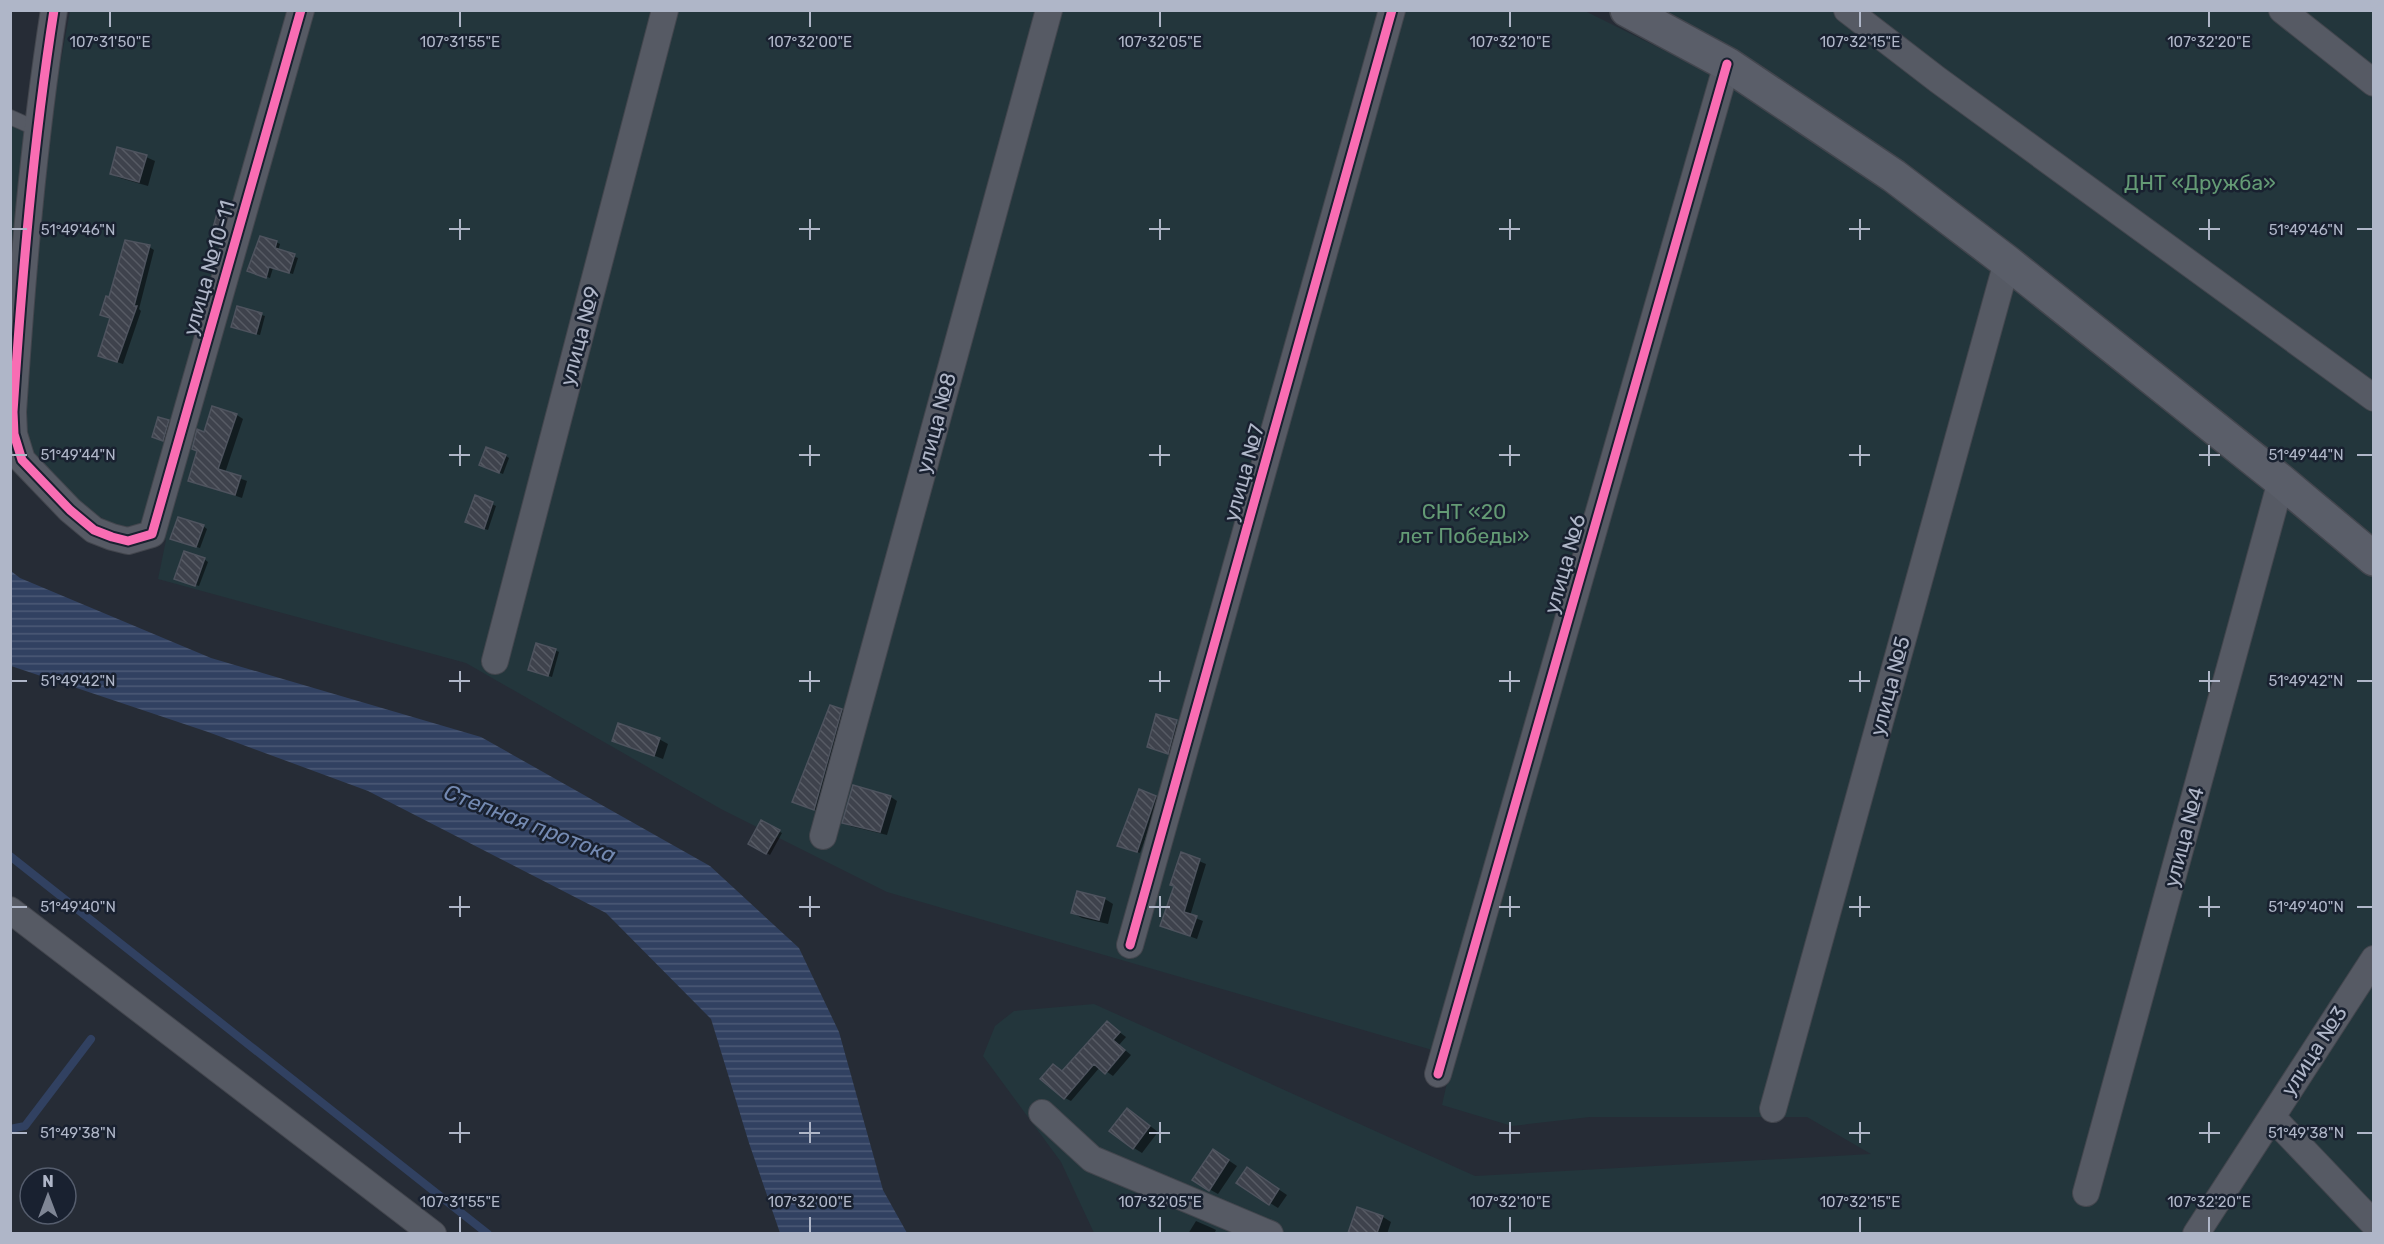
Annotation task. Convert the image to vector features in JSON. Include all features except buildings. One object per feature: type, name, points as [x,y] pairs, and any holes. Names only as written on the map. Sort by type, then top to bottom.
[{"type":"street","points":[[37,129],[54,10]]},
{"type":"street","name":"улица №10-11","points":[[37,129],[24,256],[13,412],[14,434],[22,460],[70,510],[94,530],[128,541],[152,534],[301,10]]},
{"type":"street","name":"улица №9","points":[[495,660],[665,10]]},
{"type":"street","name":"улица №8","points":[[823,836],[1049,10]]},
{"type":"street","name":"улица №7","points":[[1130,945],[1392,10]]},
{"type":"street","points":[[1627,10],[1726,64],[1894,176],[2007,262],[2281,481],[2373,559]]},
{"type":"street","points":[[1846,10],[2373,398]]},
{"type":"street","points":[[2282,10],[2373,83]]},
{"type":"street","name":"улица №6","points":[[1438,1074],[1726,64]]},
{"type":"street","name":"улица №5","points":[[1773,1109],[2007,262]]},
{"type":"street","name":"улица №4","points":[[2086,1193],[2281,481]]},
{"type":"street","points":[[10,910],[433,1233]]},
{"type":"street","name":"улица №3","points":[[2196,1233],[2373,959]]},
{"type":"street","points":[[1042,1113],[1092,1159],[1270,1233]]},
{"type":"street","points":[[2272,1117],[2373,1224]]},
{"type":"lane","points":[[10,117],[37,129]]},
{"type":"green space","name":"СНТ «20 лет Победы»","points":[[70,11],[1585,11],[1780,108],[1940,225],[2373,574],[2373,1233],[1094,1233],[1061,1162],[983,1056],[995,1026],[1014,1011],[1094,1004],[1475,1176],[1871,1154],[1807,1117],[1590,1117],[1512,1126],[1442,1105],[1453,1056],[887,892],[721,809],[466,663],[158,579],[166,540],[133,535],[11,468],[10,115],[49,125]]},
{"type":"green space","name":"ДНТ «Дружба»","points":[[1661,11],[2373,11],[2373,546]]},
{"type":"water","name":"Степная протока","points":[[11,571],[20,578],[211,658],[481,737],[710,866],[799,948],[839,1032],[883,1190],[907,1233],[780,1233],[749,1143],[711,1019],[606,913],[368,791],[208,732],[11,666]]},
{"type":"waterway","points":[[10,856],[488,1234]]},
{"type":"waterway","points":[[10,1129],[25,1126],[91,1039]]},
{"type":"cycle path","points":[[54,10],[29,211],[13,412],[14,434],[22,460],[70,510],[94,530],[128,541],[152,534],[301,10]]},
{"type":"cycle path","points":[[1130,945],[1392,10]]},
{"type":"cycle path","points":[[1438,1074],[1727,64]]}]
